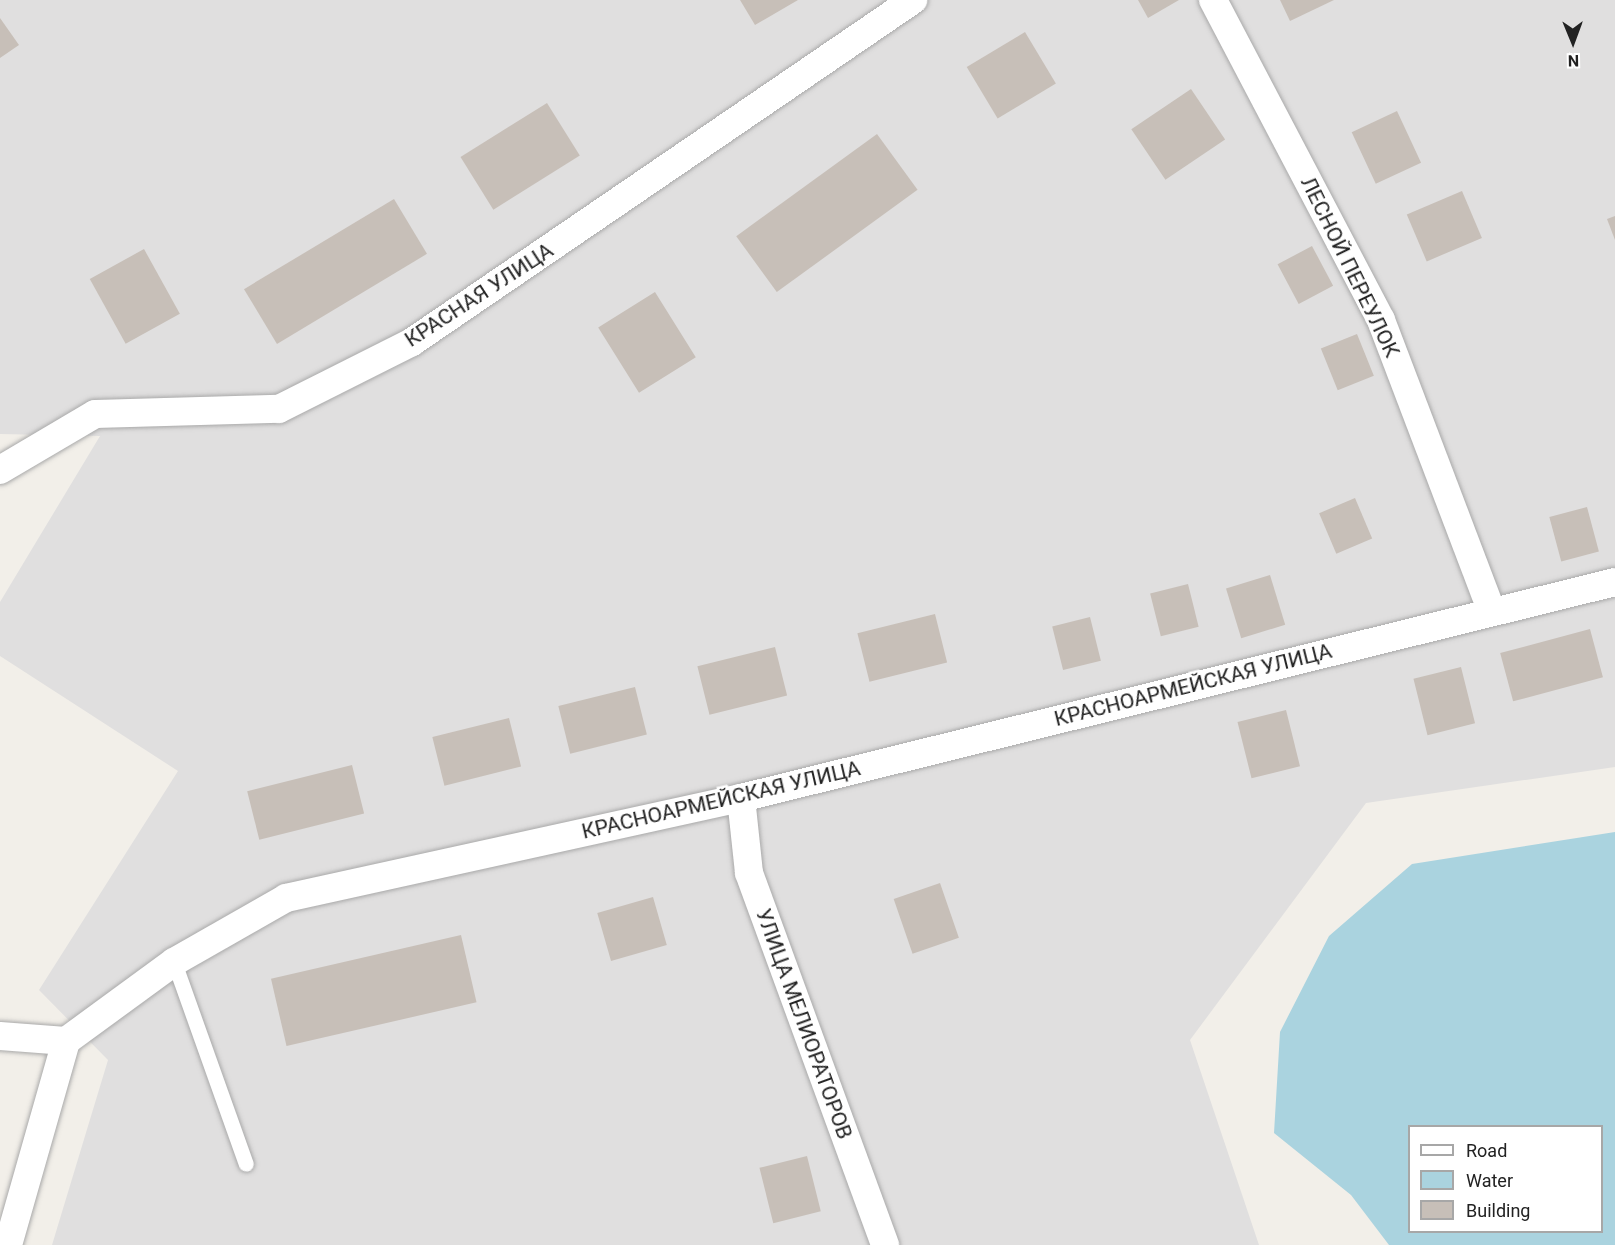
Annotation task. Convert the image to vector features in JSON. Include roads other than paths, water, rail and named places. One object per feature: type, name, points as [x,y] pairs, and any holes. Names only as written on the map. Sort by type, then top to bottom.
[{"type":"street","name":"КРАСНАЯ УЛИЦА","points":[[0,470],[96,414],[279,409],[412,342],[913,0]]},
{"type":"street","name":"ЛЕСНОЙ ПЕРЕУЛОК","points":[[1213,0],[1381,320],[1491,610]]},
{"type":"street","name":"КРАСНОАРМЕЙСКАЯ УЛИЦА","points":[[66,1041],[174,962],[286,898],[741,798],[1491,610],[1615,582]]},
{"type":"street","name":"УЛИЦА МЕЛИОРАТОРОВ","points":[[741,798],[749,873],[885,1245]]},
{"type":"street","points":[[0,1036],[66,1041],[8,1245]]},
{"type":"lane","points":[[174,962],[246,1164]]},
{"type":"water","points":[[1615,832],[1615,1245],[1389,1245],[1351,1195],[1274,1133],[1280,1032],[1329,936],[1412,864]]}]
